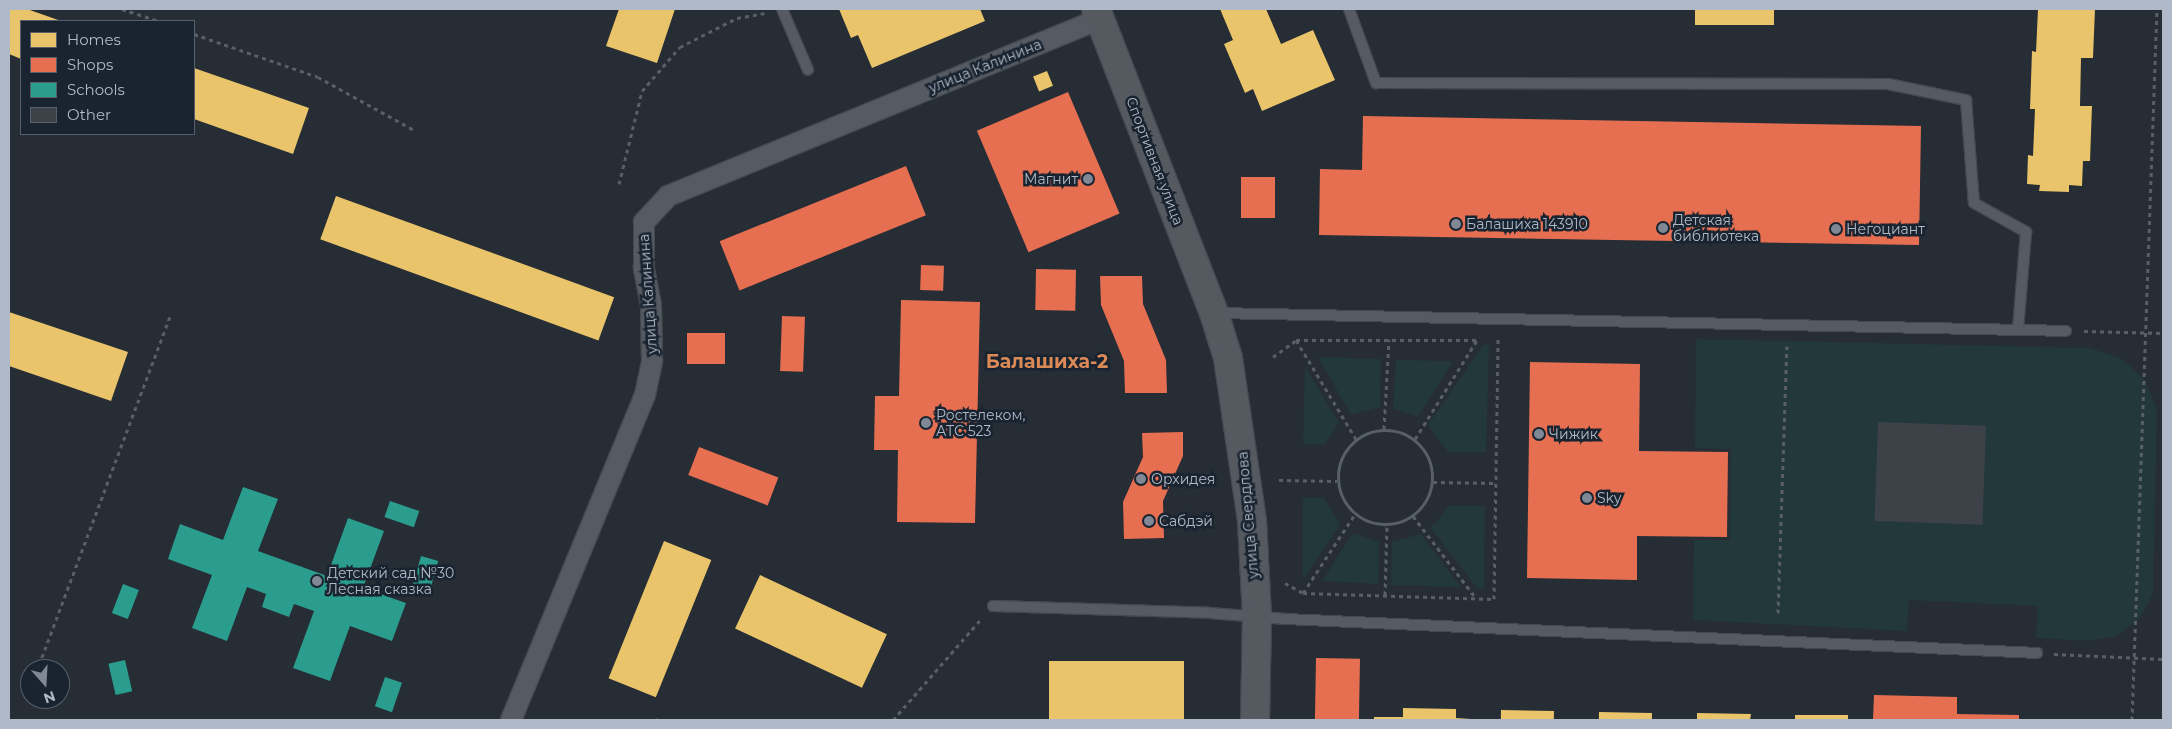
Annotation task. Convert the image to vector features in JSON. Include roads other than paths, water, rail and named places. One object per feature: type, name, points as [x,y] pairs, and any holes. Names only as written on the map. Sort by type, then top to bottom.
[{"type":"main road","name":"Спортивная улица","points":[[1098,14],[1214,313]]},
{"type":"main road","name":"улица Свердлова","points":[[1214,313],[1228,358],[1237,408],[1252,521],[1257,617],[1255,720]]},
{"type":"street","name":"улица Калинина","points":[[511,720],[645,395],[652,361],[651,306],[644,268],[644,222],[668,196],[1098,14]]},
{"type":"lane","points":[[1350,9],[1376,83],[1888,84],[1966,100],[1974,203],[2026,232],[2018,329]]},
{"type":"lane","points":[[782,10],[808,70]]},
{"type":"lane","points":[[1214,313],[2066,330]]},
{"type":"lane","points":[[993,606],[1210,612],[1257,617],[2037,653]]},
{"type":"place","name":"Магнит","points":[[1088,179]]},
{"type":"place","name":"Балашиха 143910","points":[[1456,224]]},
{"type":"place","name":"Детская библиотека","points":[[1663,228]]},
{"type":"place","name":"Негоциант","points":[[1836,229]]},
{"type":"place","name":"Ростелеком, АТС 523","points":[[926,423]]},
{"type":"place","name":"Чижик","points":[[1539,434]]},
{"type":"place","name":"Орхидея","points":[[1141,479]]},
{"type":"place","name":"Sky","points":[[1587,498]]},
{"type":"place","name":"Сабдэй","points":[[1149,521]]},
{"type":"place","name":"Детский сад №30 Лесная сказка","points":[[317,581]]},
{"type":"district","name":"Балашиха-2","points":[[1047,362]]}]
